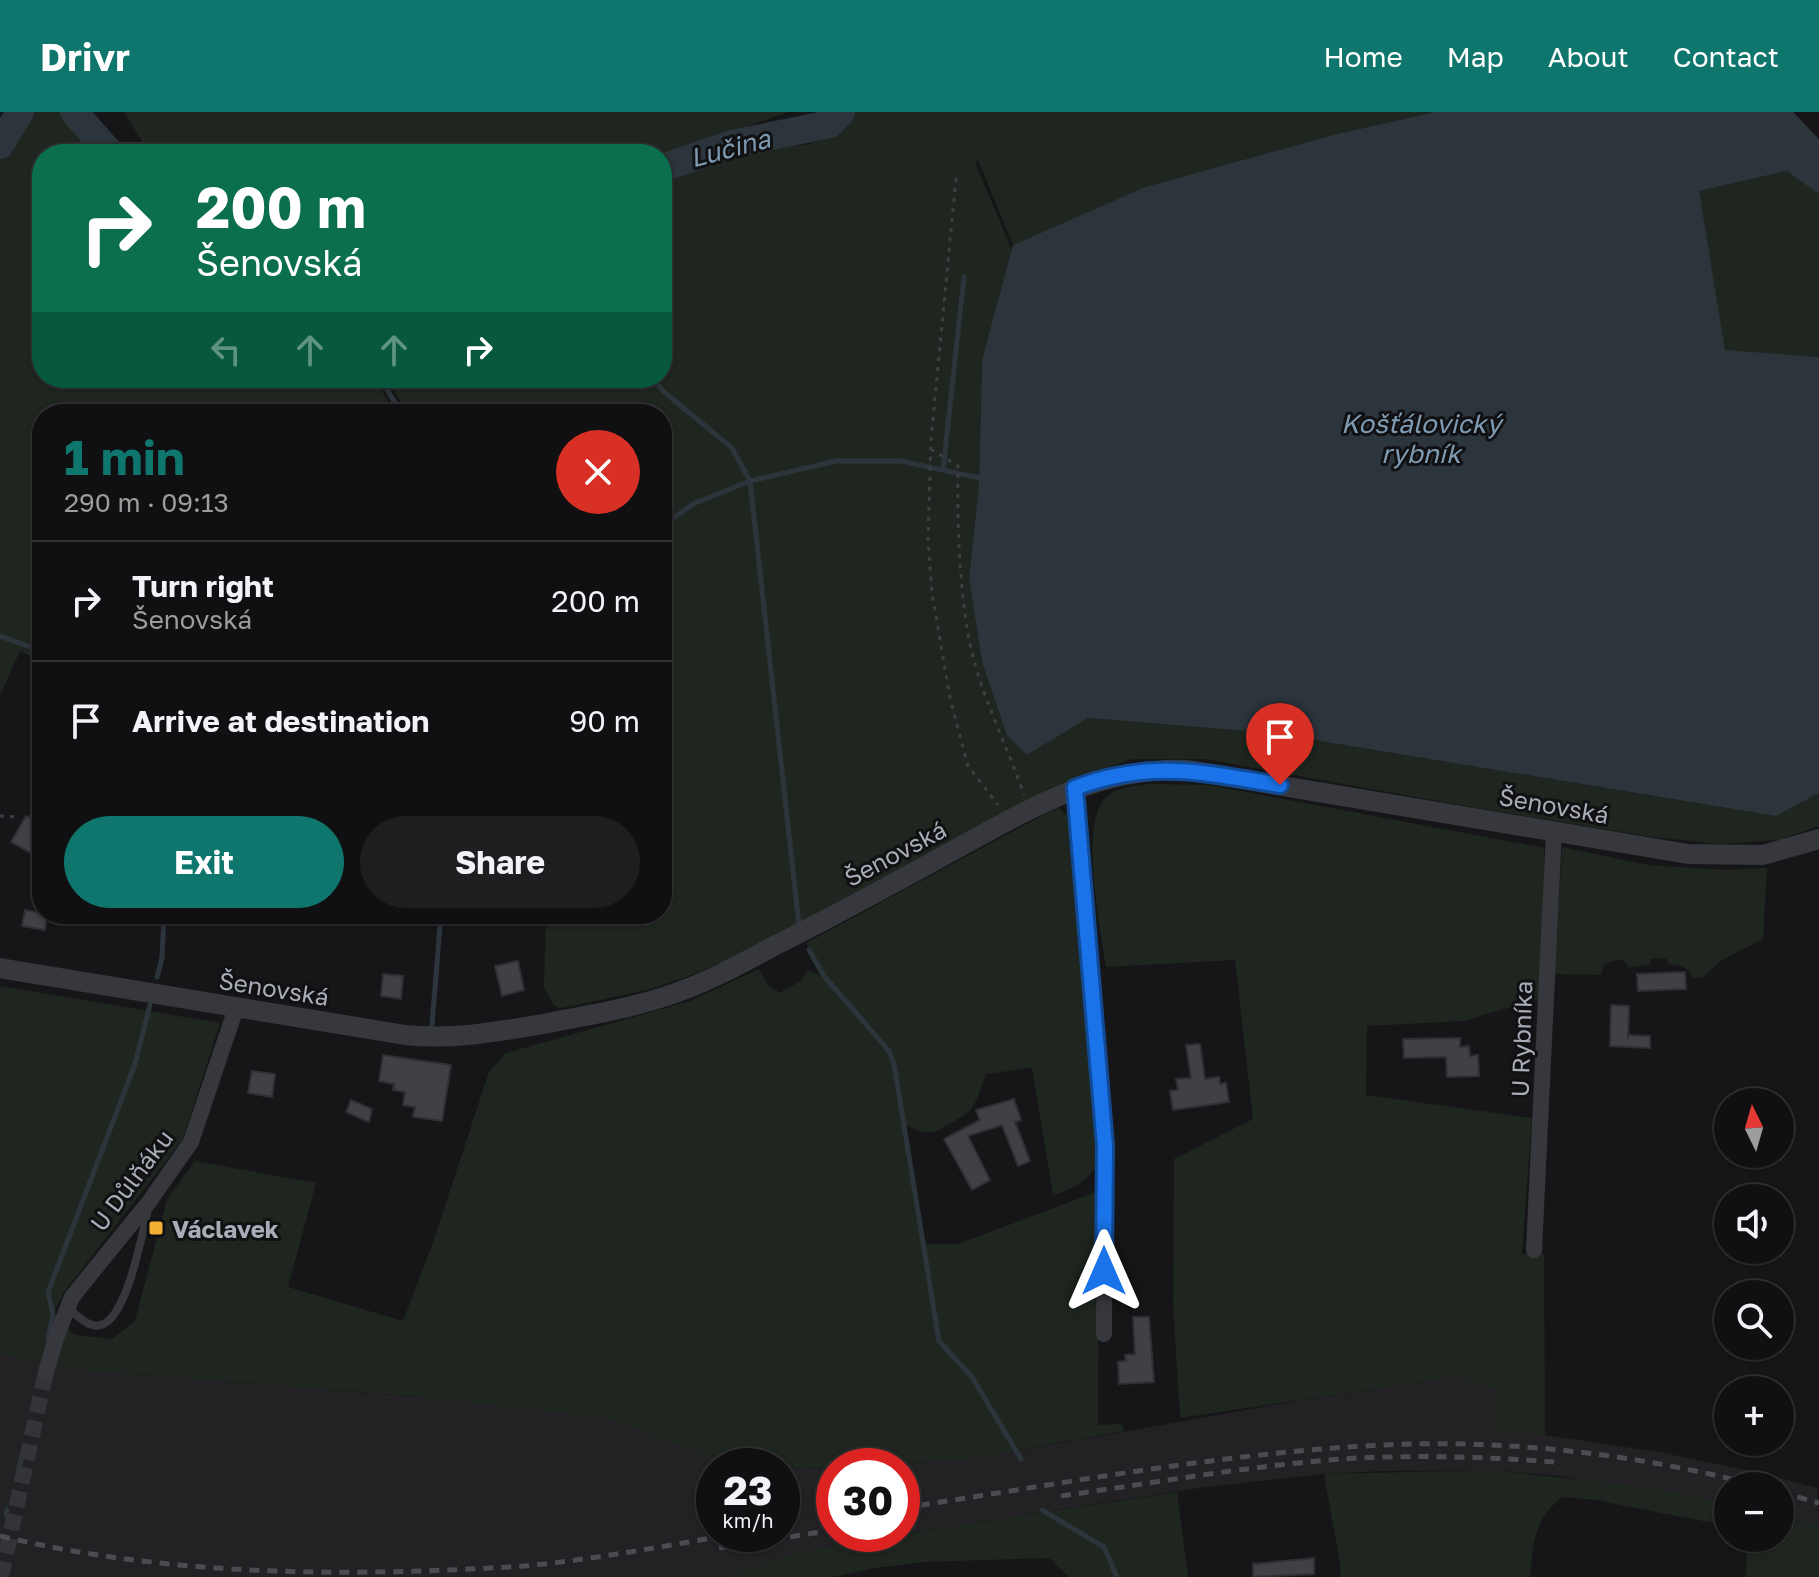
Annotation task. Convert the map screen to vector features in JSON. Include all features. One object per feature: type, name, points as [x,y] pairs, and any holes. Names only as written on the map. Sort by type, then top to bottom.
[{"type":"street","name":"Šenovská","points":[[0,968],[405,1035],[438,1038],[481,1035],[623,1008],[677,993],[723,973],[1075,788],[1126,773],[1161,769],[1188,770],[1688,854],[1763,855],[1819,839]]},
{"type":"street","points":[[1075,788],[1105,1146],[1104,1334]]},
{"type":"street","name":"U Rybníka","points":[[1534,1250],[1554,831]]},
{"type":"street","name":"U Důlňáku","points":[[46,1372],[68,1308],[80,1284],[149,1202],[191,1142],[236,1008]]},
{"type":"lane","points":[[68,1308],[94,1326],[108,1322],[116,1313],[123,1300],[149,1202]]},
{"type":"path","points":[[956,178],[931,456],[928,540],[932,593],[950,698],[968,766],[1010,820]]},
{"type":"path","points":[[933,450],[956,464],[962,584],[970,645],[1029,810]]},
{"type":"path","points":[[0,816],[18,817]]},
{"type":"shaded area","points":[[60,112],[68,115],[89,144],[32,144],[32,388],[380,388],[390,404],[32,404],[32,656],[20,651],[0,696],[0,160],[26,114]]},
{"type":"shaded area","points":[[124,112],[788,112],[672,153],[672,144],[144,144]]},
{"type":"shaded area","points":[[856,112],[1435,112],[1337,134],[1145,187],[1013,245],[978,160],[975,163],[1012,250],[982,360],[979,484],[969,579],[982,662],[1027,755],[1088,718],[1271,733],[1776,816],[1819,793],[1819,826],[1779,840],[1720,844],[1652,837],[1205,759],[1132,759],[1051,788],[734,957],[692,975],[647,990],[577,1005],[559,1008],[553,1004],[544,987],[546,924],[672,924],[672,404],[402,404],[393,388],[672,388],[672,175],[730,153],[809,144],[831,137]]},
{"type":"shaded area","points":[[1788,171],[1819,194],[1819,357],[1725,351],[1698,191]]},
{"type":"shaded area","points":[[1149,784],[1209,785],[1544,848],[1543,997],[1464,1021],[1367,1026],[1366,1095],[1532,1118],[1522,1254],[1544,1254],[1545,1435],[1495,1433],[1498,1391],[1461,1376],[1180,1418],[1173,1304],[1174,1159],[1253,1119],[1235,960],[1106,967],[1094,877],[1094,828],[1098,809],[1112,793]]},
{"type":"shaded area","points":[[1058,807],[1071,819],[1100,1159],[1092,1173],[1081,1182],[1053,1196],[1032,1068],[986,1074],[969,1112],[937,1131],[923,1133],[905,1125],[925,1244],[958,1244],[1099,1191],[1098,1425],[1122,1424],[1124,1431],[969,1459],[920,1462],[920,1448],[816,1448],[816,1467],[802,1468],[800,1448],[696,1448],[696,1452],[608,1418],[412,1396],[80,1370],[0,1354],[0,986],[220,1023],[183,1139],[64,1292],[53,1314],[75,1335],[112,1339],[135,1321],[167,1199],[195,1161],[316,1183],[288,1287],[403,1321],[433,1242],[489,1072],[506,1053],[690,1001],[759,969],[768,985],[780,993],[799,982],[808,971],[822,976],[806,943]]},
{"type":"shaded area","points":[[1562,847],[1648,865],[1725,870],[1767,868],[1763,939],[1722,960],[1702,978],[1693,978],[1683,967],[1668,964],[1666,958],[1650,959],[1650,965],[1629,967],[1622,959],[1604,964],[1601,975],[1555,974]]},
{"type":"shaded area","points":[[0,1354],[80,1370],[496,1403],[608,1418],[696,1452],[696,1552],[800,1552],[800,1468],[816,1468],[816,1549],[788,1555],[721,1577],[0,1577]]},
{"type":"shaded area","points":[[1461,1376],[1498,1391],[1496,1433],[1545,1435],[1659,1452],[1755,1472],[1714,1472],[1714,1501],[1551,1475],[1494,1470],[1324,1474],[1206,1487],[920,1531],[920,1462],[969,1459],[1296,1401]]},
{"type":"shaded area","points":[[1494,1470],[1653,1488],[1714,1500],[1714,1523],[1596,1500],[1562,1497],[1540,1523],[1530,1577],[1340,1577],[1324,1474]]},
{"type":"shaded area","points":[[1794,1482],[1817,1488],[1819,1527],[1794,1520]]},
{"type":"shaded area","points":[[1177,1492],[1188,1577],[1069,1577],[1049,1558],[925,1562],[833,1577],[721,1577],[788,1555],[816,1549],[816,1552],[920,1552],[920,1531]]},
{"type":"shaded area","points":[[1794,1520],[1819,1527],[1819,1577],[1746,1577],[1747,1552],[1794,1552]]},
{"type":"water","name":"Košťálovický rybník","points":[[1435,112],[1793,112],[1819,139],[1819,194],[1787,171],[1699,191],[1725,350],[1819,357],[1819,793],[1776,816],[1271,733],[1088,718],[1027,755],[1007,735],[982,662],[969,579],[979,484],[982,360],[1013,245],[1145,187],[1337,134]]},
{"type":"building","points":[[32,812],[32,854],[11,842],[26,816],[29,818]]},
{"type":"building","points":[[25,910],[32,911],[32,924],[46,924],[45,930],[22,926]]},
{"type":"building","points":[[518,961],[524,990],[502,996],[495,966]]},
{"type":"building","points":[[1685,972],[1686,989],[1638,991],[1637,974]]},
{"type":"building","points":[[383,974],[403,976],[401,999],[381,996]]},
{"type":"building","points":[[1611,1005],[1629,1006],[1628,1035],[1650,1036],[1650,1048],[1610,1046]]},
{"type":"building","points":[[1460,1038],[1460,1047],[1469,1046],[1470,1056],[1478,1055],[1479,1076],[1447,1077],[1446,1057],[1404,1058],[1403,1039]]},
{"type":"building","points":[[1200,1044],[1205,1079],[1219,1077],[1220,1084],[1226,1083],[1229,1102],[1173,1110],[1170,1091],[1178,1090],[1176,1079],[1191,1078],[1186,1045]]},
{"type":"building","points":[[383,1055],[451,1065],[442,1121],[413,1117],[415,1107],[403,1105],[405,1092],[393,1090],[394,1084],[379,1081]]},
{"type":"building","points":[[252,1071],[275,1074],[272,1097],[248,1093]]},
{"type":"building","points":[[1014,1099],[1021,1120],[1015,1122],[1030,1161],[1018,1166],[1002,1125],[968,1136],[990,1180],[972,1190],[944,1139],[980,1120],[976,1110]]},
{"type":"building","points":[[351,1100],[372,1109],[369,1122],[346,1112]]},
{"type":"building","points":[[1133,1317],[1149,1317],[1154,1382],[1119,1384],[1118,1362],[1126,1361],[1125,1355],[1135,1354]]},
{"type":"building","points":[[1314,1558],[1314,1574],[1253,1577],[1253,1564]]},
{"type":"waterway","name":"Lučina","points":[[0,145],[20,112]]},
{"type":"waterway","name":"Lučina","points":[[74,112],[102,144]]},
{"type":"waterway","name":"Lučina","points":[[672,165],[732,144],[830,124],[841,112]]},
{"type":"waterway","points":[[943,470],[964,277]]},
{"type":"waterway","points":[[386,388],[396,404]]},
{"type":"waterway","points":[[661,388],[732,448],[750,481],[799,925]]},
{"type":"waterway","points":[[672,519],[693,504],[750,481],[836,461],[901,461],[985,479]]},
{"type":"waterway","points":[[0,636],[32,647]]},
{"type":"waterway","points":[[157,977],[162,958],[164,924]]},
{"type":"waterway","points":[[432,1025],[440,924]]},
{"type":"waterway","points":[[809,950],[824,976],[889,1051],[894,1064],[939,1341],[972,1377],[1021,1459]]},
{"type":"waterway","points":[[48,1339],[53,1315],[48,1292],[135,1064],[150,1005]]},
{"type":"waterway","points":[[19,1468],[24,1449]]},
{"type":"waterway","points":[[6,1515],[7,1510]]},
{"type":"waterway","points":[[1042,1510],[1104,1547],[1117,1577]]},
{"type":"tunnel","points":[[1,1577],[46,1372]]},
{"type":"railway","points":[[920,1505],[1201,1462],[1382,1445],[1477,1444],[1572,1451],[1714,1475]]},
{"type":"railway","points":[[1061,1496],[1247,1469],[1358,1458],[1456,1457],[1554,1462]]},
{"type":"railway","points":[[1794,1496],[1819,1503]]},
{"type":"railway","points":[[800,1535],[816,1533]]},
{"type":"railway","points":[[0,1536],[130,1560],[327,1572],[525,1566],[696,1541]]},
{"type":"place","name":"Václavek","points":[[156,1228]]},
{"type":"route","points":[[1104,1271],[1105,1146],[1075,788],[1126,773],[1161,769],[1188,770],[1280,785]]}]
